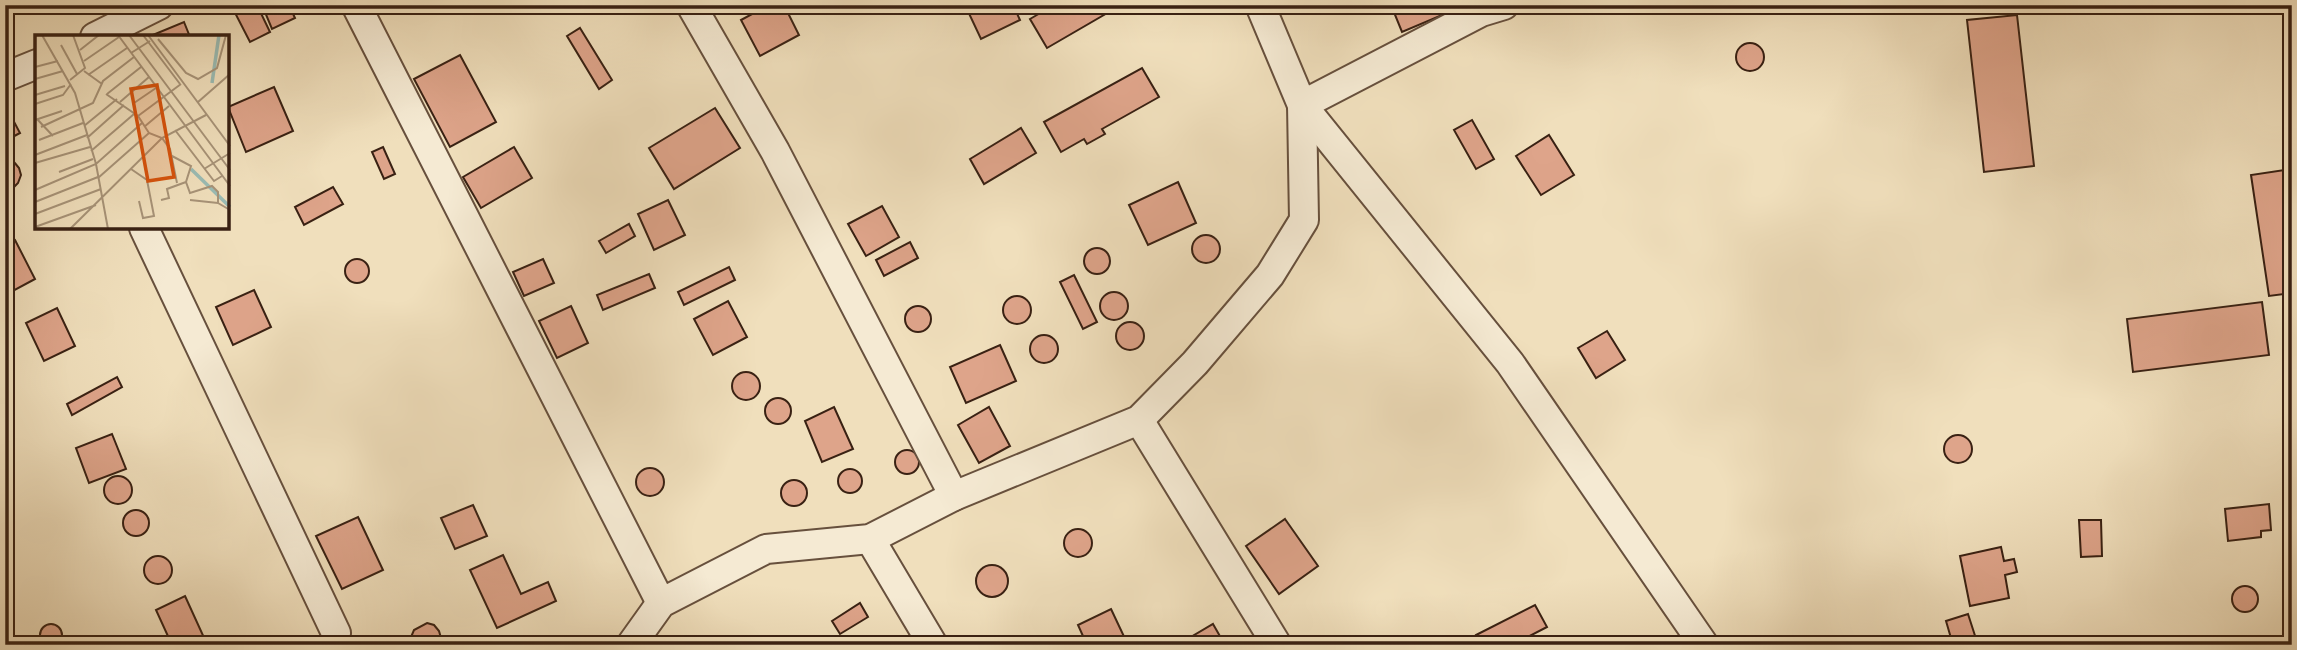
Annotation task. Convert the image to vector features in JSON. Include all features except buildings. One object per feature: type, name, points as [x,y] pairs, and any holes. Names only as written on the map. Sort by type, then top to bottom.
[{"type":"street","points":[[99,35],[159,5]]},
{"type":"street","points":[[356,5],[661,603]]},
{"type":"street","points":[[691,5],[775,151],[954,496]]},
{"type":"street","points":[[1260,5],[1302,105],[1510,363],[1704,645]]},
{"type":"street","points":[[1302,105],[1481,12],[1504,5]]},
{"type":"street","points":[[5,77],[35,65]]},
{"type":"street","points":[[631,645],[661,603],[766,549],[870,539],[954,496],[1139,420],[1195,363],[1261,285],[1304,220],[1302,105]]},
{"type":"street","points":[[144,229],[336,633]]},
{"type":"street","points":[[1139,420],[1277,645]]},
{"type":"street","points":[[870,539],[933,645]]}]
